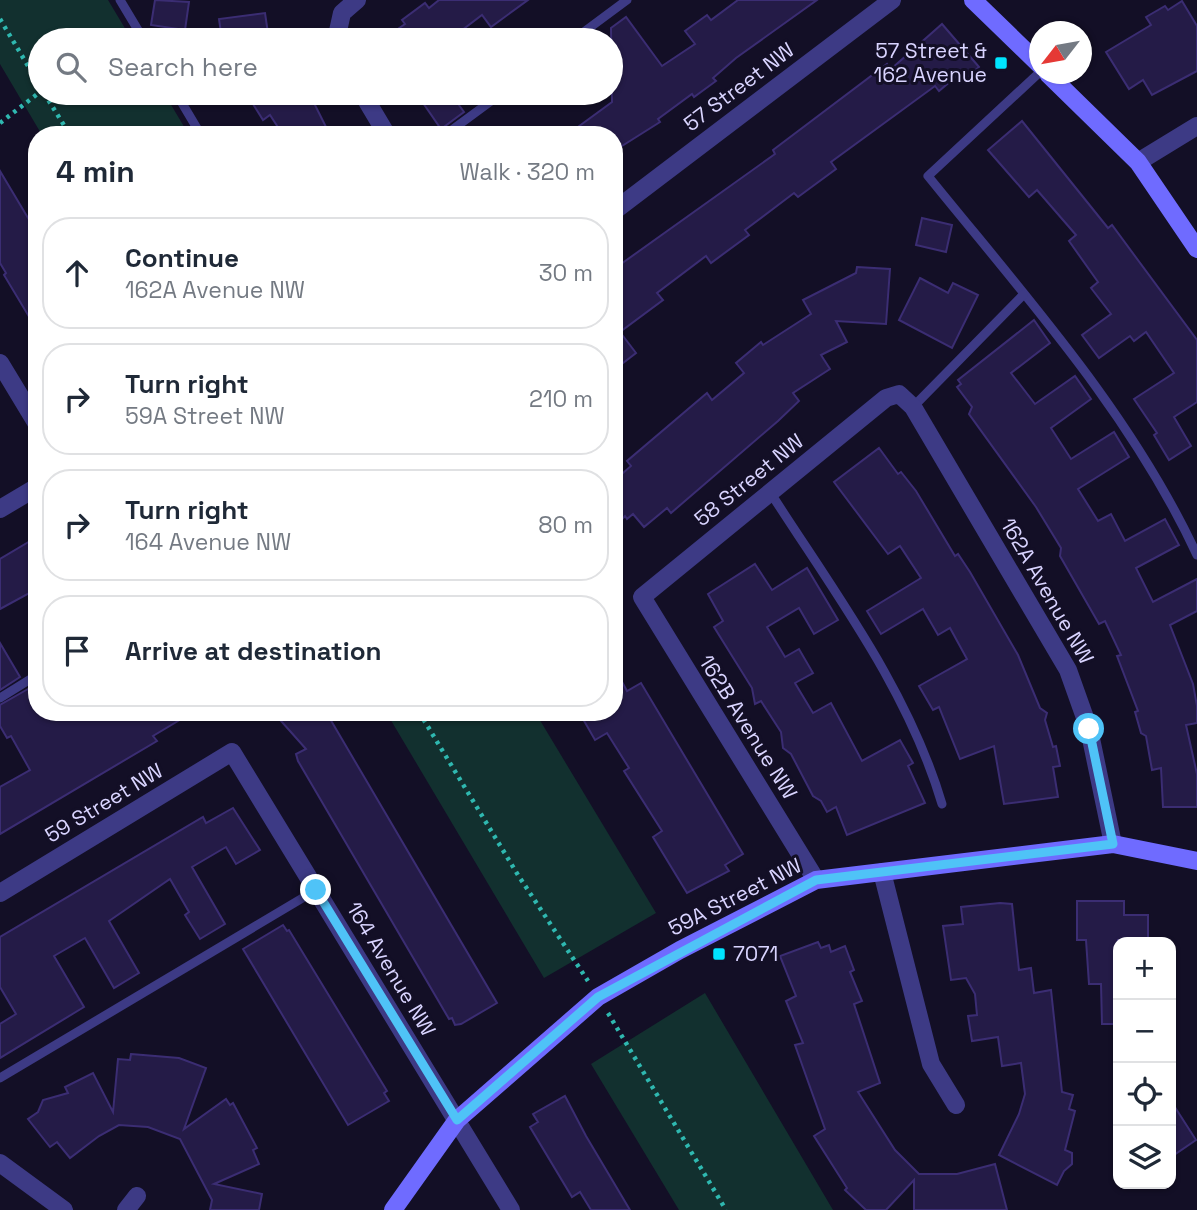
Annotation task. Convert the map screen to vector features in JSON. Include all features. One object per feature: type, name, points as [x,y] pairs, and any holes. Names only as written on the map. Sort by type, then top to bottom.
[{"type":"street","points":[[338,28],[342,13],[357,0]]},
{"type":"street","name":"57 Street NW","points":[[623,204],[892,0]]},
{"type":"street","points":[[973,0],[1029,54]]},
{"type":"street","points":[[1058,84],[1138,162],[1197,249]]},
{"type":"street","points":[[369,105],[382,126]]},
{"type":"street","points":[[1138,162],[1197,126]]},
{"type":"street","points":[[0,363],[28,409]]},
{"type":"street","name":"58 Street NW","points":[[642,597],[886,398],[899,394],[914,407]]},
{"type":"street","name":"162A Avenue NW","points":[[914,407],[1068,670],[1089,729],[1113,844]]},
{"type":"street","points":[[0,509],[28,492]]},
{"type":"street","name":"162B Avenue NW","points":[[642,597],[816,880]]},
{"type":"street","name":"164 Avenue NW","points":[[232,752],[511,1210]]},
{"type":"street","name":"59 Street NW","points":[[0,893],[232,752]]},
{"type":"street","name":"59A Street NW","points":[[393,1210],[457,1120],[598,997],[816,880],[1113,844],[1196,865]]},
{"type":"street","points":[[882,872],[931,1064],[956,1105]]},
{"type":"street","points":[[0,1163],[64,1210]]},
{"type":"lane","points":[[120,0],[137,28]]},
{"type":"lane","points":[[589,28],[627,0]]},
{"type":"lane","points":[[1029,82],[928,176],[1094,382],[1178,513],[1197,555]]},
{"type":"lane","points":[[183,105],[196,126]]},
{"type":"lane","points":[[457,126],[486,105]]},
{"type":"lane","points":[[914,407],[1023,295]]},
{"type":"lane","points":[[770,492],[892,683],[931,766],[942,804]]},
{"type":"lane","points":[[0,698],[28,681]]},
{"type":"lane","points":[[0,1078],[316,890]]},
{"type":"path","points":[[0,19],[28,66]]},
{"type":"path","points":[[0,123],[28,102]]},
{"type":"path","points":[[50,105],[64,126]]},
{"type":"path","points":[[424,721],[518,875],[598,997],[726,1210]]},
{"type":"green space","points":[[0,0],[108,0],[125,28],[28,28],[28,105],[171,105],[184,126],[37,126],[0,64]]},
{"type":"green space","points":[[391,721],[540,721],[656,913],[544,978]]},
{"type":"green space","points":[[705,993],[833,1210],[679,1210],[591,1064]]},
{"type":"building","points":[[155,0],[189,2],[185,28],[151,25]]},
{"type":"building","points":[[439,0],[528,0],[491,27],[482,15],[465,28],[399,28],[405,24],[402,20],[425,3],[429,8]]},
{"type":"building","points":[[738,0],[817,0],[736,58],[713,78],[716,81],[694,97],[692,94],[658,119],[660,122],[623,145],[623,126],[579,126],[608,105],[623,105],[623,28],[611,28],[626,17],[662,66],[695,44],[685,31],[707,15],[711,20]]},
{"type":"building","points":[[1182,1],[1197,26],[1197,71],[1152,95],[1143,80],[1129,89],[1106,52],[1151,25],[1146,17],[1165,6],[1168,10]]},
{"type":"building","points":[[265,13],[267,28],[220,28],[219,19]]},
{"type":"building","points":[[942,24],[979,67],[963,81],[958,75],[939,91],[935,86],[831,162],[836,169],[798,197],[794,193],[745,230],[749,235],[711,263],[706,256],[657,293],[663,300],[623,330],[623,263],[775,154],[773,150],[887,64],[891,69]]},
{"type":"building","points":[[254,105],[315,105],[326,126],[277,126],[270,115],[263,120]]},
{"type":"building","points":[[424,105],[459,105],[464,112],[445,126],[439,126]]},
{"type":"building","points":[[1022,121],[1108,228],[1112,225],[1197,340],[1197,402],[1174,417],[1191,446],[1169,460],[1154,435],[1157,433],[1134,399],[1174,373],[1146,332],[1134,341],[1130,336],[1099,358],[1082,335],[1111,314],[1091,288],[1098,282],[1069,241],[1076,235],[1037,190],[1029,197],[988,150]]},
{"type":"building","points":[[0,171],[28,218],[28,315],[4,275],[6,273],[0,263]]},
{"type":"building","points":[[922,218],[952,225],[946,252],[916,245]]},
{"type":"building","points":[[857,267],[890,269],[886,324],[836,321],[847,342],[821,355],[830,369],[793,393],[799,401],[778,421],[671,513],[667,508],[644,527],[633,514],[627,519],[625,516],[623,518],[623,473],[631,466],[627,461],[707,393],[712,400],[744,373],[736,363],[761,342],[763,345],[811,314],[803,300],[856,273]]},
{"type":"building","points":[[920,278],[948,293],[953,283],[978,295],[952,348],[899,320]]},
{"type":"building","points":[[1034,320],[1050,343],[1011,373],[1035,404],[1075,376],[1091,399],[1051,428],[1071,459],[1114,432],[1129,457],[1078,489],[1098,521],[1111,514],[1125,541],[1165,519],[1179,545],[1136,568],[1153,602],[1197,579],[1197,611],[1170,625],[1193,684],[1197,706],[1197,723],[1186,725],[1197,774],[1197,807],[1163,807],[1161,768],[1152,770],[1146,736],[1141,733],[1135,712],[1138,711],[1117,656],[1121,655],[1105,621],[1099,624],[1060,556],[1061,548],[1036,507],[969,414],[972,407],[957,387],[961,384],[958,380]]},
{"type":"building","points":[[623,336],[636,353],[623,363]]},
{"type":"building","points":[[879,448],[898,474],[901,472],[916,491],[955,556],[958,554],[970,572],[1018,655],[1040,708],[1047,713],[1045,720],[1053,747],[1056,746],[1060,766],[1053,767],[1058,797],[1004,804],[994,746],[960,759],[939,707],[933,710],[919,686],[967,659],[950,628],[938,635],[923,609],[881,634],[867,611],[921,578],[900,546],[888,554],[834,482]]},
{"type":"building","points":[[28,542],[28,594],[0,609],[0,559]]},
{"type":"building","points":[[755,564],[772,590],[807,568],[838,620],[814,634],[799,608],[767,627],[785,657],[799,649],[813,673],[795,683],[813,713],[831,703],[862,761],[900,740],[913,763],[908,766],[925,803],[847,835],[836,807],[827,812],[821,801],[813,796],[791,754],[783,748],[781,732],[761,701],[755,704],[752,688],[714,627],[723,621],[708,594]]},
{"type":"building","points":[[0,643],[20,677],[0,690]]},
{"type":"building","points":[[641,683],[743,854],[725,865],[729,871],[687,893],[653,837],[662,831],[624,771],[629,768],[607,733],[595,740],[584,721],[623,721],[623,684],[627,691]]},
{"type":"building","points":[[28,689],[28,721],[178,721],[153,736],[157,741],[0,834],[0,787],[30,770],[11,736],[7,738],[0,726],[0,705]]},
{"type":"building","points":[[281,721],[331,721],[497,1003],[461,1024],[455,1025],[452,1018],[449,1019],[298,761],[296,754],[306,749]]},
{"type":"building","points":[[233,808],[260,850],[236,864],[226,847],[192,867],[225,924],[200,939],[185,915],[189,912],[170,879],[109,921],[139,973],[114,988],[85,938],[54,956],[84,1007],[0,1058],[0,1024],[16,1014],[0,987],[0,937],[203,817],[206,823]]},
{"type":"building","points":[[1077,901],[1124,901],[1124,915],[1148,915],[1148,937],[1113,937],[1113,1024],[1102,1024],[1101,984],[1089,984],[1086,940],[1077,940]]},
{"type":"building","points":[[1012,904],[1019,970],[1031,968],[1034,993],[1051,990],[1062,1092],[1073,1095],[1069,1109],[1075,1111],[1065,1150],[1072,1153],[1072,1164],[1064,1171],[1057,1185],[999,1155],[1019,1114],[1025,1094],[1021,1063],[1002,1066],[998,1037],[972,1041],[968,1016],[977,1015],[975,994],[966,978],[951,980],[943,926],[963,924],[961,907]]},
{"type":"building","points":[[283,925],[289,930],[387,1091],[384,1093],[389,1101],[348,1125],[243,949]]},
{"type":"building","points":[[818,942],[821,948],[829,945],[831,952],[845,946],[854,970],[850,972],[862,1001],[854,1004],[880,1083],[858,1092],[895,1150],[919,1174],[957,1174],[995,1164],[1007,1210],[914,1210],[914,1180],[886,1210],[866,1210],[845,1190],[847,1188],[814,1136],[825,1129],[795,1045],[803,1043],[786,1001],[796,996],[780,956]]},
{"type":"building","points":[[131,1054],[179,1058],[206,1068],[184,1129],[226,1099],[230,1105],[233,1103],[257,1148],[253,1150],[259,1164],[214,1184],[262,1194],[259,1210],[210,1210],[212,1200],[180,1139],[148,1127],[119,1125],[70,1158],[57,1142],[50,1147],[28,1119],[38,1112],[43,1100],[68,1093],[65,1087],[93,1073],[113,1112],[118,1059],[130,1060]]},
{"type":"building","points":[[565,1096],[630,1210],[591,1210],[580,1192],[572,1197],[530,1127],[538,1122],[533,1114]]},
{"type":"building","points":[[1176,1109],[1196,1140],[1176,1154]]},
{"type":"place","name":"57 Street & 162 Avenue","points":[[1001,63]]},
{"type":"place","name":"7071","points":[[719,954]]},
{"type":"route","points":[[316,890],[457,1120],[598,997],[680,950],[816,880],[1113,844],[1089,729]]}]
